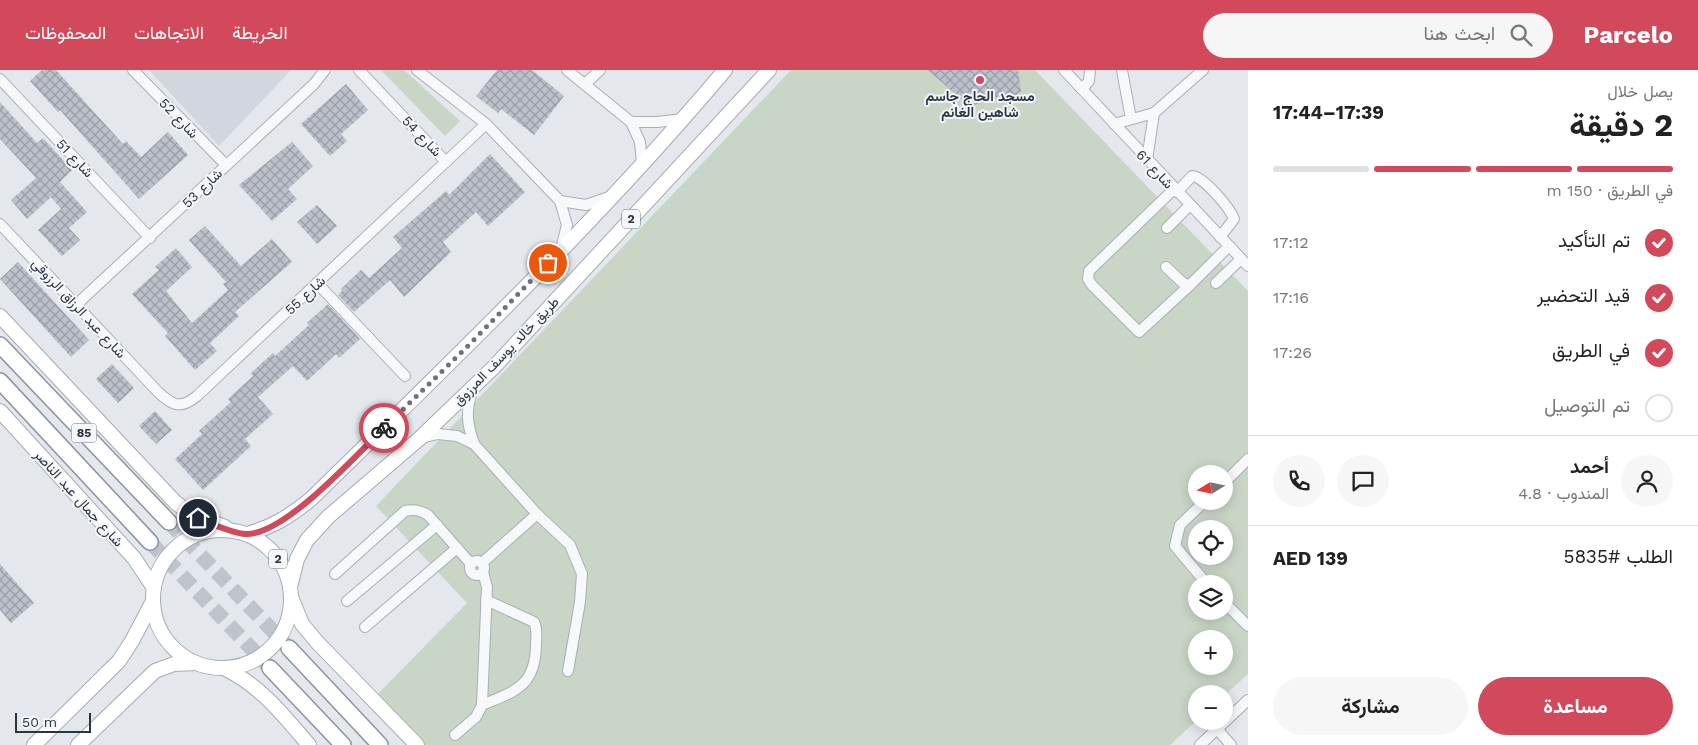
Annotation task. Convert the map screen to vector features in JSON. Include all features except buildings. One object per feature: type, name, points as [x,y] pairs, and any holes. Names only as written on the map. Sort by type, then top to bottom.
[{"type":"highway","name":"85","points":[[0,345],[169,522]]},
{"type":"highway","name":"شارع جمال عبد الناصر","points":[[0,381],[150,542]]},
{"type":"highway","points":[[289,648],[380,745]]},
{"type":"highway","points":[[270,668],[342,745]]},
{"type":"main road","name":"2","points":[[246,534],[269,528],[288,517],[311,499],[470,344],[683,119],[725,70]]},
{"type":"main road","name":"طريق خالد يوسف المرزوق","points":[[290,591],[297,558],[307,540],[328,517],[419,439],[474,386],[769,70]]},
{"type":"main road","points":[[0,316],[175,502],[189,513],[232,530]]},
{"type":"main road","name":"شارع جمال عبد الناصر","points":[[0,411],[134,558],[153,595]]},
{"type":"main road","name":"2","points":[[35,744],[119,661],[132,642],[153,595],[160,568],[173,550],[184,541],[211,530],[232,530],[262,542],[275,555],[285,570],[290,591],[288,620],[276,642],[258,658],[235,667],[224,668],[197,663],[174,664],[155,671],[78,745]]},
{"type":"main road","points":[[290,591],[302,624],[316,642],[418,745]]},
{"type":"main road","name":"2","points":[[153,595],[156,621],[166,639],[179,653],[197,663]]},
{"type":"main road","points":[[224,668],[240,676],[263,692],[309,745]]},
{"type":"street","name":"شارع 52","points":[[133,70],[226,165]]},
{"type":"street","name":"شارع 53","points":[[77,304],[314,84],[325,70]]},
{"type":"street","name":"شارع 54","points":[[359,70],[446,162],[486,124]]},
{"type":"street","points":[[417,70],[486,124],[560,201],[567,225],[561,249]]},
{"type":"street","points":[[566,70],[631,122],[640,142],[642,163]]},
{"type":"street","points":[[585,84],[600,70]]},
{"type":"street","name":"شارع 61","points":[[1064,70],[1244,263]]},
{"type":"street","points":[[1082,89],[1089,81],[1090,70]]},
{"type":"street","points":[[1122,70],[1131,119]]},
{"type":"street","points":[[1114,124],[1154,112],[1203,70]]},
{"type":"street","name":"شارع 51","points":[[0,79],[150,238]]},
{"type":"street","points":[[1147,160],[1154,112]]},
{"type":"street","points":[[631,122],[683,119]]},
{"type":"street","name":"شارع 55","points":[[158,392],[170,403],[186,404],[192,400],[446,162]]},
{"type":"street","points":[[1220,237],[1234,219],[1201,178],[1192,176],[1089,271],[1088,279],[1139,332],[1229,246]]},
{"type":"street","points":[[560,201],[586,205],[599,202],[611,196]]},
{"type":"street","points":[[1167,228],[1190,205]]},
{"type":"street","name":"شارع عبد الرزاق الرزوقي","points":[[0,224],[158,392]]},
{"type":"street","points":[[1216,283],[1244,263]]},
{"type":"street","points":[[1166,267],[1183,283],[1190,285]]},
{"type":"street","points":[[317,283],[405,376]]},
{"type":"street","points":[[474,386],[467,405],[467,425],[474,444],[537,514],[570,546],[582,574],[580,602],[568,671]]},
{"type":"street","points":[[419,439],[438,434],[457,436],[474,444]]},
{"type":"street","points":[[1233,474],[1248,459]]},
{"type":"street","points":[[334,574],[405,511],[411,510],[423,512],[457,548],[479,566],[487,584],[482,705],[476,717],[455,735]]},
{"type":"street","points":[[1196,510],[1180,525],[1175,546],[1199,575]]},
{"type":"street","points":[[479,566],[537,514]]},
{"type":"street","points":[[347,601],[437,525]]},
{"type":"street","points":[[365,627],[457,548]]},
{"type":"street","points":[[482,705],[516,691],[533,670],[536,660],[536,629],[534,622],[486,600]]},
{"type":"street","points":[[1233,611],[1248,626]]},
{"type":"street","points":[[1233,714],[1248,700]]},
{"type":"street","points":[[1207,743],[1216,730]]},
{"type":"street","points":[[1218,730],[1231,745]]},
{"type":"shaded area","points":[[149,70],[291,70],[219,146]]},
{"type":"green space","points":[[381,70],[404,70],[460,121],[445,136]]},
{"type":"green space","points":[[791,70],[1035,70],[1248,291],[1248,674],[1233,688],[1233,685],[1188,685],[1188,728],[1170,745],[413,745],[372,700],[467,603],[376,506]]},
{"type":"tunnel","points":[[169,522],[289,648]]},
{"type":"tunnel","points":[[150,542],[270,668]]},
{"type":"way so far","points":[[384,428],[470,344],[548,263]]},
{"type":"place","name":"مسجد الحاج جاسم شاهين الغانم","points":[[980,80]]},
{"type":"route","points":[[198,518],[246,534],[269,528],[288,517],[311,499],[384,428]]}]
